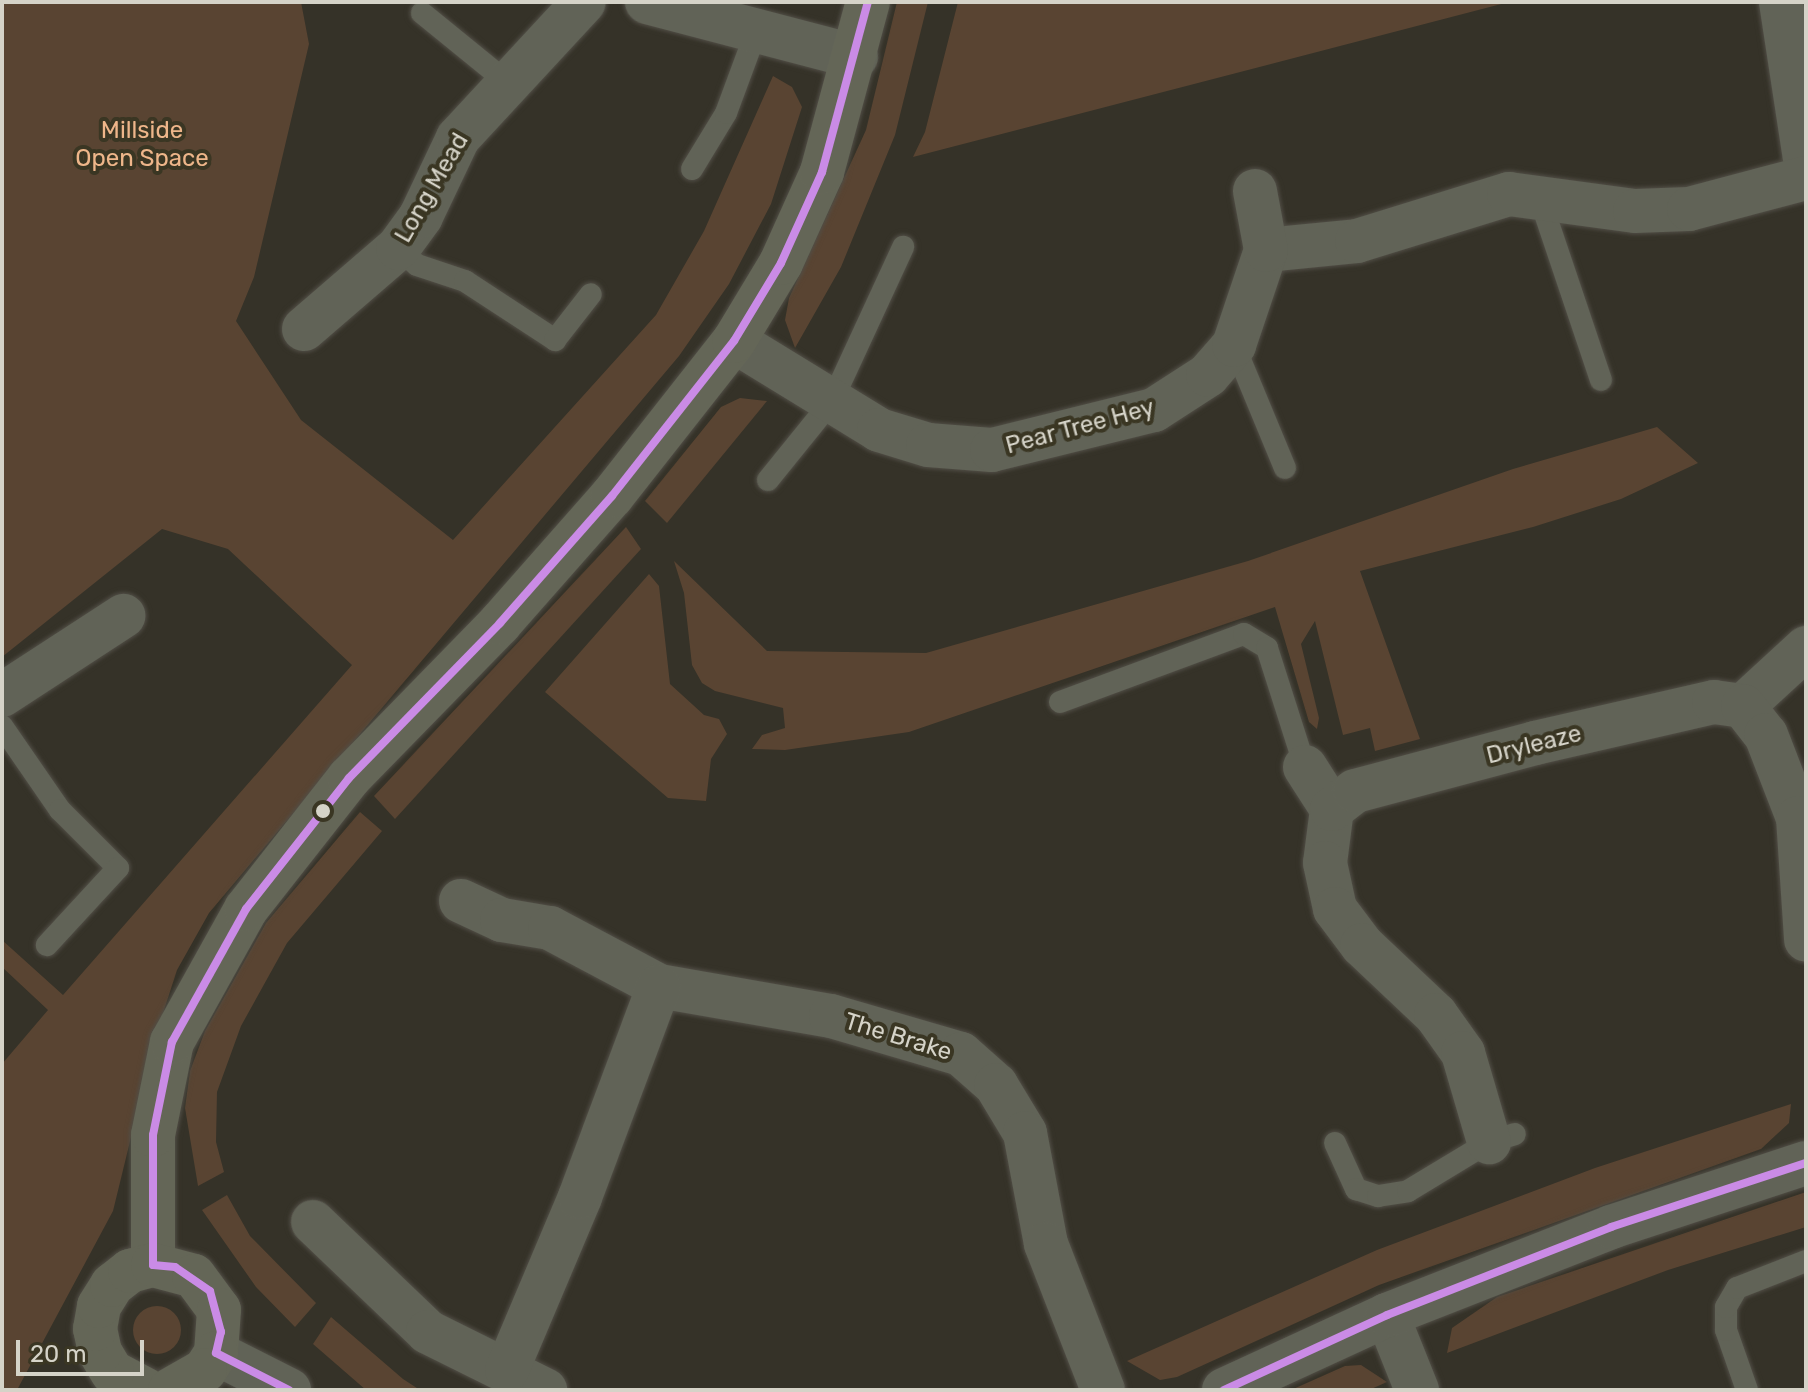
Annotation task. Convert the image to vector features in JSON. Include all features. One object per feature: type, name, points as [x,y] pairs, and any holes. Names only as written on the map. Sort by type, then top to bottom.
[{"type":"street","name":"Long Mead","points":[[304,329],[398,248],[421,216],[458,138],[584,2]]},
{"type":"street","points":[[647,2],[856,57]]},
{"type":"street","points":[[153,1265],[153,1135],[172,1042],[246,909],[349,778],[500,623],[612,496],[734,341],[781,263],[822,172],[856,57],[868,2]]},
{"type":"street","points":[[1781,2],[1806,166]]},
{"type":"street","points":[[1266,250],[1357,241],[1509,194],[1538,195],[1635,211],[1689,209],[1806,178]]},
{"type":"street","name":"Pear Tree Hey","points":[[734,341],[879,430],[928,445],[992,450],[1154,410],[1208,375],[1234,345],[1266,250],[1255,191]]},
{"type":"street","points":[[2,695],[123,616]]},
{"type":"street","points":[[1806,648],[1743,706],[1766,735],[1798,818],[1806,940]]},
{"type":"street","name":"Dryleaze","points":[[1332,809],[1355,791],[1535,743],[1714,702],[1743,706]]},
{"type":"street","points":[[1305,767],[1332,809],[1325,863],[1335,909],[1362,945],[1436,1015],[1463,1053],[1502,1138]]},
{"type":"street","name":"The Brake","points":[[461,901],[502,920],[550,928],[659,986],[714,999],[784,1006],[908,1035],[961,1054],[996,1085],[1025,1133],[1046,1244],[1103,1390]]},
{"type":"street","points":[[313,1222],[428,1332],[526,1380],[580,1197],[659,986]]},
{"type":"street","points":[[1224,1390],[1387,1315],[1611,1227],[1806,1163]]},
{"type":"street","points":[[115,1384],[100,1352],[95,1329],[99,1306],[112,1285],[130,1271],[153,1265],[175,1267],[210,1291],[221,1332],[216,1353],[205,1370],[170,1390]]},
{"type":"street","points":[[1387,1315],[1417,1390]]},
{"type":"street","points":[[216,1353],[289,1390]]},
{"type":"lane","points":[[422,13],[507,82]]},
{"type":"lane","points":[[692,169],[726,113],[756,32]]},
{"type":"lane","points":[[1538,195],[1601,380]]},
{"type":"lane","points":[[768,480],[832,401],[903,247]]},
{"type":"lane","points":[[398,248],[417,265],[465,281],[555,340],[591,294]]},
{"type":"lane","points":[[1234,345],[1285,468]]},
{"type":"lane","points":[[1060,702],[1244,634],[1267,648],[1305,767]]},
{"type":"lane","points":[[2,726],[60,810],[118,868],[47,945]]},
{"type":"lane","points":[[1335,1143],[1356,1189],[1378,1196],[1408,1191],[1502,1138]]},
{"type":"lane","points":[[1747,1390],[1726,1330],[1726,1307],[1737,1288],[1806,1261]]},
{"type":"green space","name":"Millside Open Space","points":[[2,2],[301,2],[309,44],[254,277],[236,321],[301,420],[453,540],[656,315],[704,231],[773,76],[792,87],[802,107],[771,204],[729,284],[679,356],[209,913],[177,970],[156,1035],[113,1211],[17,1390],[2,1390],[2,1064],[48,1010],[2,967],[2,940],[63,995],[352,665],[228,549],[162,529],[2,657]]},
{"type":"green space","points":[[897,2],[928,2],[895,135],[841,267],[795,348],[785,320],[789,298],[866,130]]},
{"type":"green space","points":[[958,2],[1509,2],[913,157],[925,132]]},
{"type":"green space","points":[[740,398],[767,401],[667,523],[645,501],[721,407]]},
{"type":"green space","points":[[1657,427],[1698,463],[1621,499],[1533,527],[1360,571],[1420,739],[1375,751],[1370,728],[1343,735],[1315,621],[1301,644],[1319,718],[1317,729],[1309,722],[1275,607],[909,732],[785,750],[752,749],[762,735],[785,728],[783,708],[715,691],[702,683],[692,665],[684,593],[674,561],[767,651],[926,653],[1248,561],[1513,469]]},
{"type":"green space","points":[[626,527],[641,549],[395,819],[374,796]]},
{"type":"green space","points":[[649,574],[659,586],[670,684],[704,715],[719,719],[727,734],[711,759],[706,801],[668,798],[545,692]]},
{"type":"green space","points":[[360,812],[382,831],[287,943],[241,1026],[217,1092],[216,1142],[224,1172],[198,1186],[185,1108],[190,1071],[205,1031],[266,923]]},
{"type":"green space","points":[[1791,1104],[1789,1123],[1761,1149],[1379,1285],[1177,1377],[1160,1380],[1127,1361],[1377,1250],[1595,1168]]},
{"type":"green space","points":[[1806,1192],[1806,1227],[1668,1270],[1447,1353],[1452,1328],[1497,1297]]},
{"type":"green space","points":[[227,1195],[250,1236],[316,1303],[295,1327],[256,1287],[202,1210]]},
{"type":"green space","points":[[157,1306],[174,1313],[181,1330],[174,1347],[157,1354],[140,1347],[133,1330],[140,1313]]},
{"type":"green space","points":[[331,1317],[420,1390],[366,1390],[313,1344]]},
{"type":"green space","points":[[1361,1365],[1387,1382],[1369,1390],[1291,1390],[1345,1366]]},
{"type":"transit line","points":[[289,1390],[216,1353],[221,1332],[210,1291],[175,1267],[153,1265],[153,1135],[172,1042],[246,909],[349,778],[500,623],[612,496],[734,341],[781,263],[822,172],[868,2]]},
{"type":"transit line","points":[[1224,1390],[1387,1315],[1611,1227],[1806,1163]]}]
